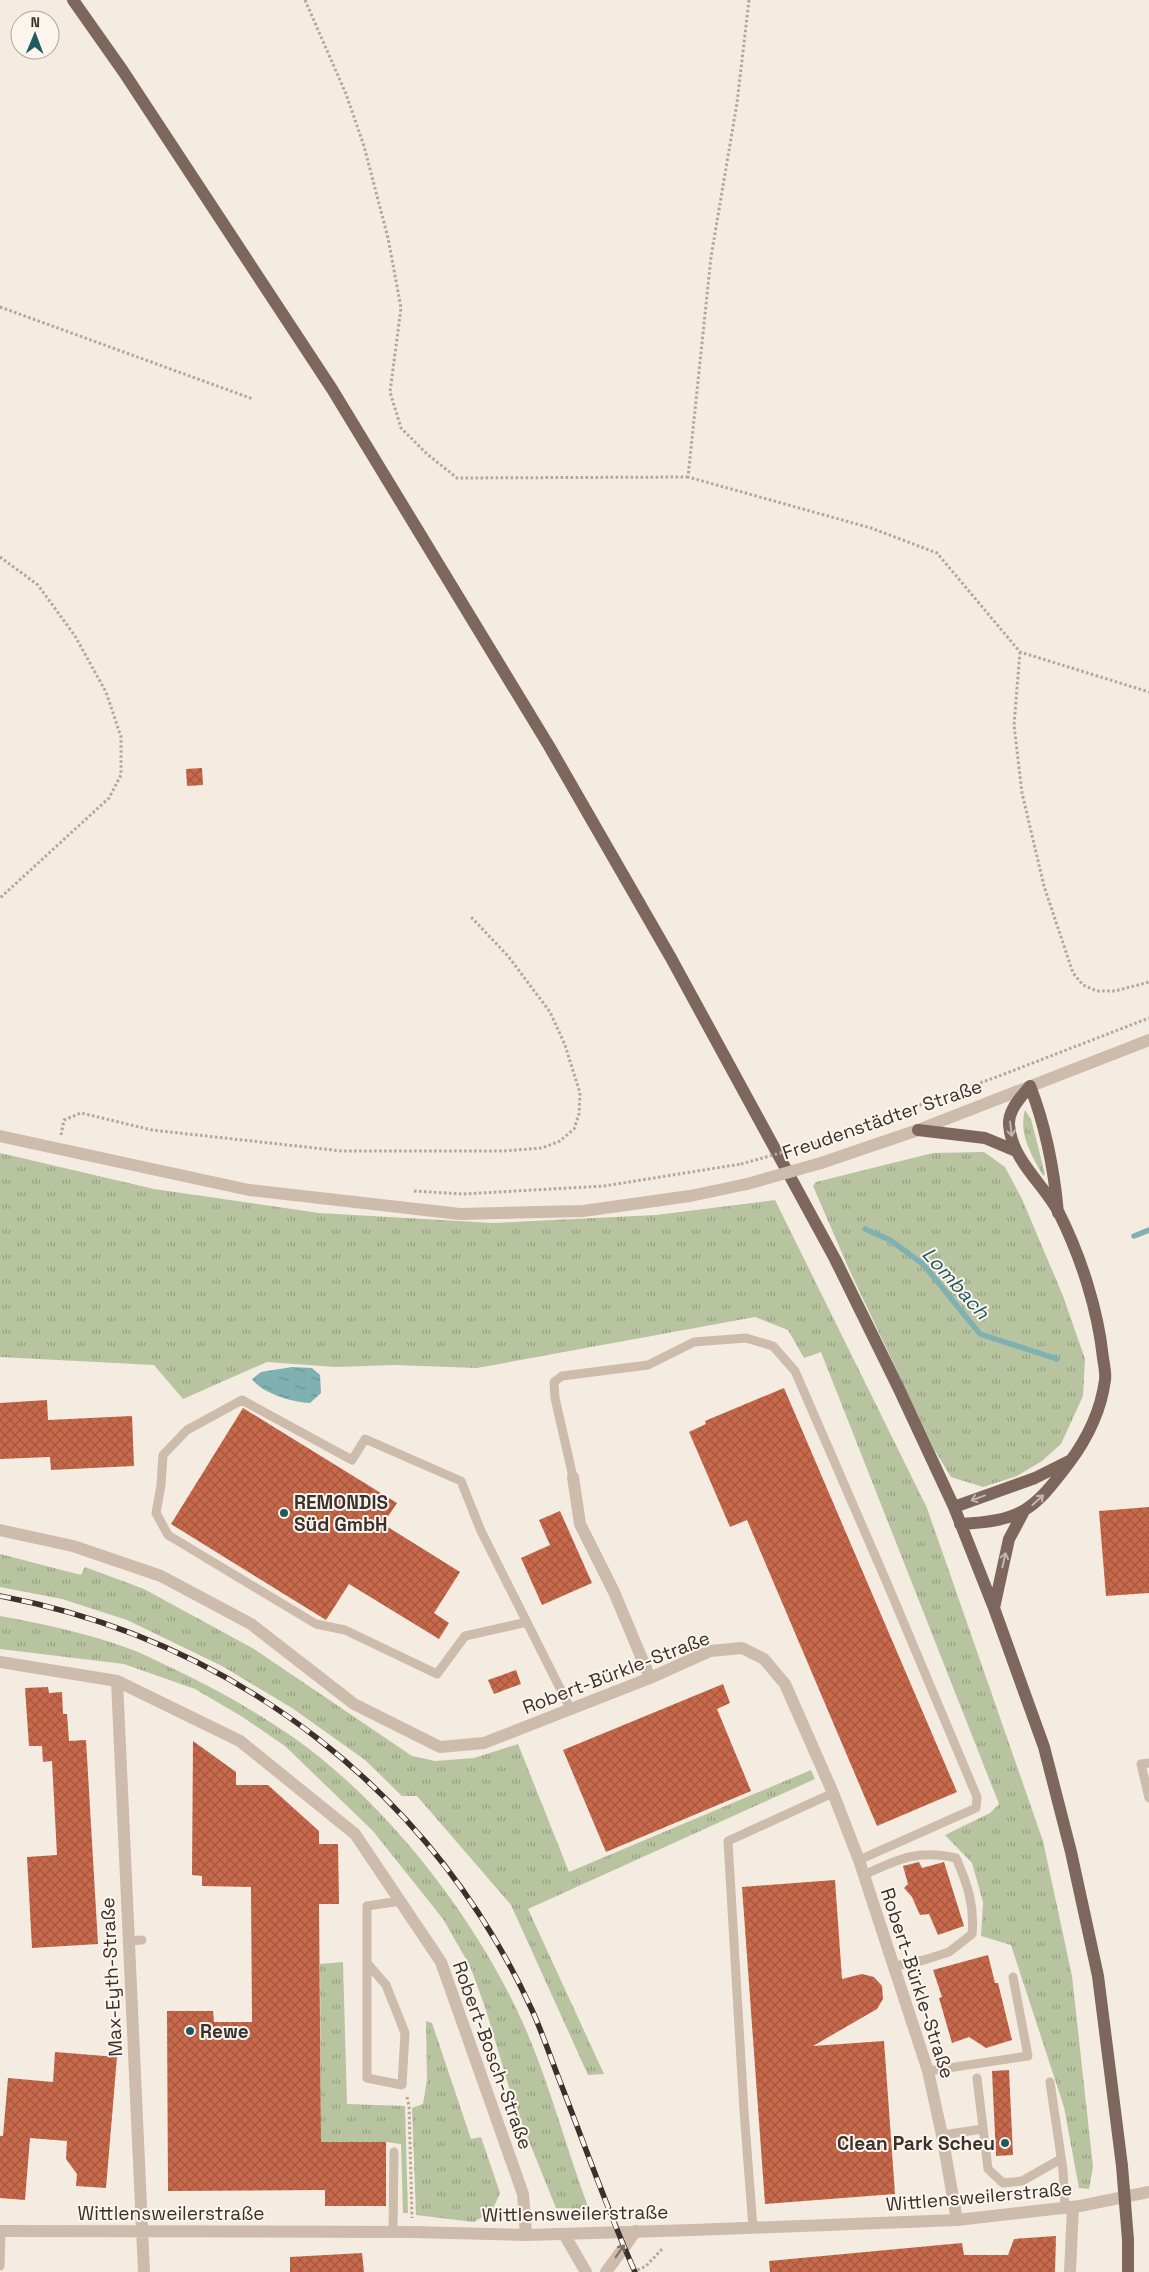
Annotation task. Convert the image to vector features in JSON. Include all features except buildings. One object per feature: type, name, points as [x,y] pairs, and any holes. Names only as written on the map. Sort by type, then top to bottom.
[{"type":"main road","points":[[73,0],[140,95],[332,390],[549,746],[676,966],[835,1259],[954,1507],[994,1608],[1044,1747],[1072,1852],[1098,1976],[1122,2166],[1128,2240],[1128,2272]]},
{"type":"main road","points":[[994,1608],[1009,1539],[1023,1513],[1049,1490],[1072,1460],[1094,1424],[1105,1379],[1100,1329],[1085,1277],[1058,1213],[1016,1152],[1009,1124],[1014,1105],[1030,1086],[1038,1107],[1054,1168],[1058,1213]]},
{"type":"main road","points":[[918,1130],[985,1138],[1016,1152]]},
{"type":"main road","points":[[954,1507],[1035,1478],[1072,1460]]},
{"type":"main road","points":[[960,1524],[1000,1521],[1023,1513]]},
{"type":"street","name":"Freudenstädter Straße","points":[[0,1136],[249,1190],[460,1214],[583,1211],[690,1196],[746,1184],[821,1163],[918,1130],[1149,1040]]},
{"type":"street","points":[[573,1476],[580,1524],[614,1592],[650,1678]]},
{"type":"street","name":"Robert-Bürkle-Straße","points":[[0,1530],[73,1546],[161,1576],[251,1624],[354,1704],[440,1747],[484,1743],[650,1678],[710,1651],[742,1648],[764,1659],[785,1684],[833,1793],[859,1860],[928,2071],[942,2135],[957,2220]]},
{"type":"street","name":"Robert-Bosch-Straße","points":[[0,1662],[117,1681],[240,1741],[355,1834],[441,1962],[524,2194],[526,2235]]},
{"type":"street","name":"Max-Eyth-Straße","points":[[117,1681],[144,2272]]},
{"type":"street","name":"Wittlensweilerstraße","points":[[1,2231],[141,2233],[413,2232],[526,2235],[753,2228],[957,2220],[1069,2208],[1149,2192]]},
{"type":"street","points":[[1069,2208],[1070,2272]]},
{"type":"street","points":[[606,2272],[636,2231]]},
{"type":"street","points":[[564,2234],[586,2272]]},
{"type":"lane","points":[[573,1476],[555,1398],[554,1382],[562,1376],[648,1365],[694,1342],[746,1338],[772,1346],[795,1371],[977,1797],[976,1808],[859,1860]]},
{"type":"lane","points":[[527,1622],[465,1636],[437,1674],[345,1630],[316,1624],[168,1535],[156,1513],[163,1455],[187,1430],[242,1400],[352,1460],[365,1439],[461,1481],[482,1531],[571,1710]]},
{"type":"lane","points":[[1149,1763],[1141,1764],[1149,1798]]},
{"type":"lane","points":[[753,2228],[728,1841],[833,1793]]},
{"type":"lane","points":[[864,1876],[899,1859],[935,1853],[956,1858],[966,1879],[974,1915],[972,1934],[949,1952],[895,1966]]},
{"type":"lane","points":[[367,1963],[386,1985],[405,2032],[402,2085],[367,2078],[367,1963],[367,1906],[401,1901]]},
{"type":"lane","points":[[128,1940],[142,1940]]},
{"type":"lane","points":[[928,2071],[1028,2056],[1013,1977]]},
{"type":"lane","points":[[977,2078],[988,2169],[1003,2183],[1022,2181],[1061,2158]]},
{"type":"lane","points":[[1050,2082],[1069,2208]]},
{"type":"lane","points":[[942,2135],[982,2129]]},
{"type":"lane","points":[[393,2232],[394,2152]]},
{"type":"lane","points":[[0,2266],[1,2231]]},
{"type":"path","points":[[305,0],[346,94],[364,146],[388,238],[401,308],[390,392],[402,428],[427,454],[457,478],[688,477],[871,528],[936,552],[1020,652],[1149,692]]},
{"type":"path","points":[[688,477],[711,257],[737,103],[748,0]]},
{"type":"path","points":[[0,307],[253,399]]},
{"type":"path","points":[[0,557],[38,585],[75,636],[106,692],[120,737],[121,766],[121,775],[109,798],[0,898]]},
{"type":"path","points":[[1020,652],[1014,725],[1022,793],[1044,886],[1073,973],[1083,985],[1097,992],[1115,991],[1149,982]]},
{"type":"path","points":[[62,1131],[64,1120],[81,1113],[152,1130],[342,1151],[503,1151],[542,1148],[560,1141],[574,1129],[579,1114],[580,1093],[565,1044],[550,1012],[508,956],[471,917]]},
{"type":"path","points":[[405,1190],[462,1194],[604,1186],[741,1164],[816,1143],[999,1076],[1149,1018]]},
{"type":"path","points":[[53,1130],[71,1134]]},
{"type":"path","points":[[402,2085],[409,2106],[413,2232]]},
{"type":"path","points":[[633,2272],[646,2266],[676,2230]]},
{"type":"green space","points":[[1025,1110],[1031,1119],[1045,1174],[1043,1176],[1027,1144],[1023,1128]]},
{"type":"green space","points":[[984,1152],[1005,1167],[1022,1199],[1063,1296],[1085,1359],[1083,1396],[1061,1444],[1042,1461],[1017,1476],[983,1487],[951,1477],[934,1449],[848,1267],[813,1186],[816,1182],[933,1153]]},
{"type":"green space","points":[[0,1153],[154,1189],[319,1213],[493,1223],[656,1215],[775,1200],[927,1508],[1043,1841],[1072,1976],[1093,2167],[1089,2189],[1079,2188],[1064,2107],[1011,1945],[981,1936],[983,1902],[972,1863],[945,1835],[990,1813],[999,1804],[821,1352],[804,1358],[788,1330],[755,1317],[477,1368],[395,1365],[335,1367],[267,1362],[183,1399],[154,1365],[0,1357]]},
{"type":"green space","points":[[0,1554],[81,1575],[85,1567],[144,1589],[254,1649],[412,1756],[435,1761],[474,1758],[518,1744],[569,1872],[811,1770],[815,1779],[528,1909],[604,2074],[588,2075],[511,1905],[417,1796],[402,1796],[365,1760],[292,1708],[222,1666],[127,1620],[62,1599],[0,1587]]},
{"type":"green space","points":[[0,1616],[33,1622],[114,1643],[141,1653],[190,1677],[236,1701],[280,1728],[327,1764],[360,1793],[391,1825],[449,1896],[497,1971],[516,2008],[537,2057],[589,2209],[556,2208],[514,2104],[486,2010],[470,1966],[443,1919],[373,1831],[285,1746],[241,1716],[195,1689],[124,1664],[0,1649]]},
{"type":"green space","points":[[343,1962],[347,2104],[405,2106],[408,2213],[403,2213],[401,2144],[386,2142],[321,2142],[320,1964]]},
{"type":"green space","points":[[426,2021],[432,2023],[471,2139],[481,2137],[500,2193],[492,2211],[474,2222],[416,2215],[412,2108],[423,2104],[427,2080]]},
{"type":"water","points":[[292,1367],[312,1368],[320,1375],[321,1393],[310,1403],[295,1401],[270,1393],[252,1379],[261,1372]]},
{"type":"waterway","name":"Lombach","points":[[865,1229],[890,1240],[923,1264],[980,1334],[1057,1359]]},
{"type":"waterway","name":"Lombach","points":[[1134,1236],[1149,1230]]},
{"type":"railway","points":[[0,1596],[86,1618],[168,1649],[245,1689],[317,1738],[382,1795],[439,1859],[490,1931],[532,2010],[605,2200],[635,2272]]},
{"type":"place","name":"REMONDIS Süd GmbH","points":[[284,1513]]},
{"type":"place","name":"Rewe","points":[[190,2031]]},
{"type":"place","name":"Clean Park Scheu","points":[[1005,2143]]}]
